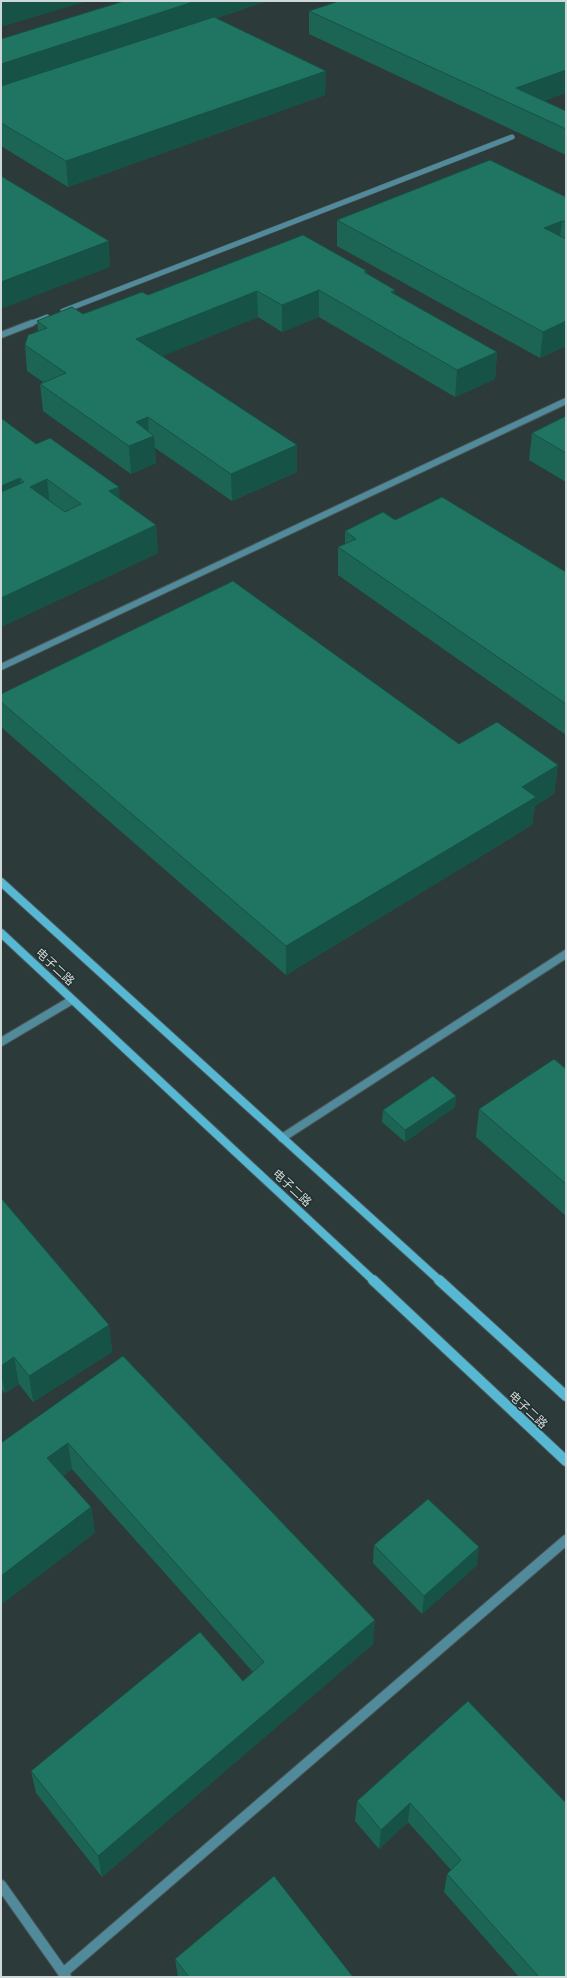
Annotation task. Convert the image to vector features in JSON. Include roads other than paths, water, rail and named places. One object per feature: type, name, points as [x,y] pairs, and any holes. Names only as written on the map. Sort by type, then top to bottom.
[{"type":"main road","points":[[1,882],[566,1396]]},
{"type":"main road","name":"电子二路","points":[[1,933],[566,1461]]},
{"type":"street","points":[[60,312],[512,137]]},
{"type":"street","points":[[1,335],[53,315]]},
{"type":"street","points":[[1,667],[566,401]]},
{"type":"street","points":[[282,1138],[566,954]]},
{"type":"street","points":[[1,1042],[72,1000]]},
{"type":"street","points":[[1,1885],[65,1975],[566,1540]]}]
